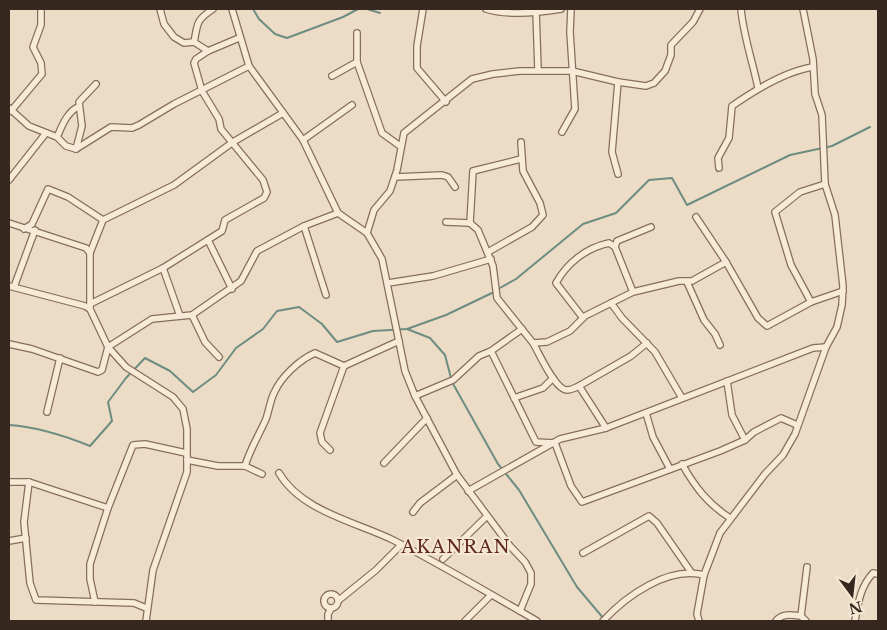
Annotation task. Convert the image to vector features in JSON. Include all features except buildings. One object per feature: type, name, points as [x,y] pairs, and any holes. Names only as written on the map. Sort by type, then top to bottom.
[{"type":"street","points":[[41,9],[42,24],[33,47],[41,63],[42,74],[11,113],[29,126],[57,137],[66,146],[76,149],[111,127],[132,128],[139,125],[249,66]]},
{"type":"street","points":[[160,9],[164,24],[174,37],[184,43],[194,42],[208,51]]},
{"type":"street","points":[[194,42],[194,31],[204,11],[213,9]]},
{"type":"street","points":[[232,9],[239,38],[249,66],[303,140],[338,213],[367,233],[382,259],[405,371],[415,396],[457,475],[487,516],[525,562],[531,573],[531,584],[520,611]]},
{"type":"street","points":[[423,9],[417,46],[417,68],[446,102]]},
{"type":"street","points":[[486,9],[495,12],[561,9]]},
{"type":"street","points":[[562,132],[575,109],[571,9]]},
{"type":"street","points":[[367,233],[374,210],[390,191],[395,177],[404,133],[446,102],[472,78],[538,70],[572,71],[618,82],[646,86],[658,79],[665,71],[671,55],[671,45],[693,22],[700,9]]},
{"type":"street","points":[[741,9],[745,37],[750,49],[758,88]]},
{"type":"street","points":[[699,621],[697,614],[704,575],[716,540],[730,518],[782,455],[795,434],[826,347],[836,327],[843,291],[835,215],[825,184],[822,115],[815,94],[813,67],[803,9]]},
{"type":"street","points":[[536,11],[538,70]]},
{"type":"street","points":[[357,33],[357,62],[382,133],[400,146]]},
{"type":"street","points":[[35,230],[12,287],[90,306],[163,268],[222,231],[225,220],[264,198],[267,192],[262,180],[221,129],[219,119],[202,91],[194,63],[196,58],[208,51],[239,38]]},
{"type":"street","points":[[332,76],[357,62]]},
{"type":"street","points":[[719,168],[718,158],[729,138],[731,108],[758,88],[794,71],[813,67]]},
{"type":"street","points":[[618,82],[612,152],[618,174]]},
{"type":"street","points":[[76,149],[82,126],[78,107],[79,102],[96,84]]},
{"type":"street","points":[[303,140],[352,106]]},
{"type":"street","points":[[57,137],[66,118],[78,107]]},
{"type":"street","points":[[146,621],[146,608],[153,570],[184,483],[188,460],[186,453],[187,429],[183,409],[173,397],[129,369],[108,347],[90,306],[90,253],[103,220],[174,185],[233,142],[283,113]]},
{"type":"street","points":[[9,180],[46,133]]},
{"type":"street","points":[[488,252],[532,227],[543,215],[540,204],[523,171],[521,142]]},
{"type":"street","points":[[470,223],[473,171],[521,159]]},
{"type":"street","points":[[395,177],[442,175],[448,177],[455,187]]},
{"type":"street","points":[[811,302],[791,265],[775,212],[800,192],[825,184]]},
{"type":"street","points":[[24,229],[32,224],[48,189],[68,197],[103,220]]},
{"type":"street","points":[[9,344],[60,358],[98,372],[102,370],[108,347],[152,320],[192,315],[241,281],[257,250],[304,226],[338,213]]},
{"type":"street","points":[[696,217],[726,262],[758,318],[766,326],[811,302],[843,291]]},
{"type":"street","points":[[446,222],[470,223],[478,230],[491,259],[497,298],[533,343],[553,378],[562,388],[568,390],[578,386],[631,356],[646,343]]},
{"type":"street","points":[[9,223],[86,248],[90,253]]},
{"type":"street","points":[[304,226],[326,295]]},
{"type":"street","points":[[615,247],[617,241],[651,227]]},
{"type":"street","points":[[208,240],[232,289]]},
{"type":"street","points":[[583,318],[556,283],[567,265],[600,245],[610,243],[615,247],[633,292]]},
{"type":"street","points":[[388,284],[433,276],[491,259]]},
{"type":"street","points":[[533,343],[547,342],[570,331],[583,318],[633,292],[679,281],[687,282],[726,262]]},
{"type":"street","points":[[163,268],[180,316]]},
{"type":"street","points":[[687,282],[704,320],[715,334],[720,345]]},
{"type":"street","points":[[611,303],[622,318],[655,352],[682,398]]},
{"type":"street","points":[[192,315],[205,342],[219,357]]},
{"type":"street","points":[[415,396],[453,380],[479,356],[491,351],[522,329]]},
{"type":"street","points":[[330,450],[322,442],[320,433],[344,366],[399,341]]},
{"type":"street","points":[[468,491],[560,440],[606,428],[812,348],[826,347]]},
{"type":"street","points":[[491,351],[536,442],[555,443]]},
{"type":"street","points":[[245,466],[252,446],[266,419],[274,392],[291,370],[306,357],[315,353],[344,366]]},
{"type":"street","points":[[47,412],[60,358]]},
{"type":"street","points":[[514,398],[543,388],[553,378]]},
{"type":"street","points":[[727,381],[732,415],[745,440]]},
{"type":"street","points":[[578,386],[606,428]]},
{"type":"street","points":[[646,413],[653,437],[670,469]]},
{"type":"street","points":[[384,463],[427,418]]},
{"type":"street","points":[[555,443],[571,486],[582,502],[745,440],[754,432],[781,418],[798,425]]},
{"type":"street","points":[[95,602],[90,564],[108,508],[134,446],[145,444],[186,453]]},
{"type":"street","points":[[188,460],[218,466],[245,466],[262,474]]},
{"type":"street","points":[[682,464],[691,480],[711,506],[730,518]]},
{"type":"street","points":[[279,473],[291,489],[314,505],[401,545],[537,621]]},
{"type":"street","points":[[413,512],[420,503],[457,475]]},
{"type":"street","points":[[9,482],[29,482],[108,508]]},
{"type":"street","points":[[29,482],[24,522],[30,583],[36,600],[134,602],[146,608]]},
{"type":"street","points":[[443,559],[487,516]]},
{"type":"street","points":[[583,553],[649,516],[657,523],[692,572]]},
{"type":"street","points":[[9,541],[26,538]]},
{"type":"street","points":[[328,621],[328,614],[331,608],[376,570],[401,545]]},
{"type":"street","points":[[801,616],[807,567]]},
{"type":"street","points":[[603,621],[613,610],[643,589],[666,578],[692,572],[704,575]]},
{"type":"street","points":[[855,621],[858,599],[868,579],[873,574],[878,574]]},
{"type":"street","points":[[331,608],[324,604],[326,596],[333,594],[339,600]]},
{"type":"street","points":[[465,621],[491,595]]},
{"type":"street","points":[[776,621],[779,617],[785,615],[801,616],[806,621]]},
{"type":"waterway","points":[[253,9],[259,19],[275,34],[287,38],[343,17],[358,9]]},
{"type":"waterway","points":[[367,9],[380,13]]},
{"type":"waterway","points":[[498,289],[516,279],[583,224],[616,213],[649,180],[672,178],[687,205],[790,155],[832,146],[870,127]]},
{"type":"waterway","points":[[9,425],[50,432],[90,446],[112,421],[108,402],[126,378],[145,358],[170,371],[193,392],[216,375],[236,348],[263,329],[277,311],[299,307],[322,324],[337,342],[373,331],[407,329],[446,315],[494,292]]},
{"type":"waterway","points":[[407,329],[430,338],[445,355],[452,382],[498,464],[519,490],[577,587],[604,619]]},
{"type":"district","name":"AKANRAN","points":[[456,547]]}]
